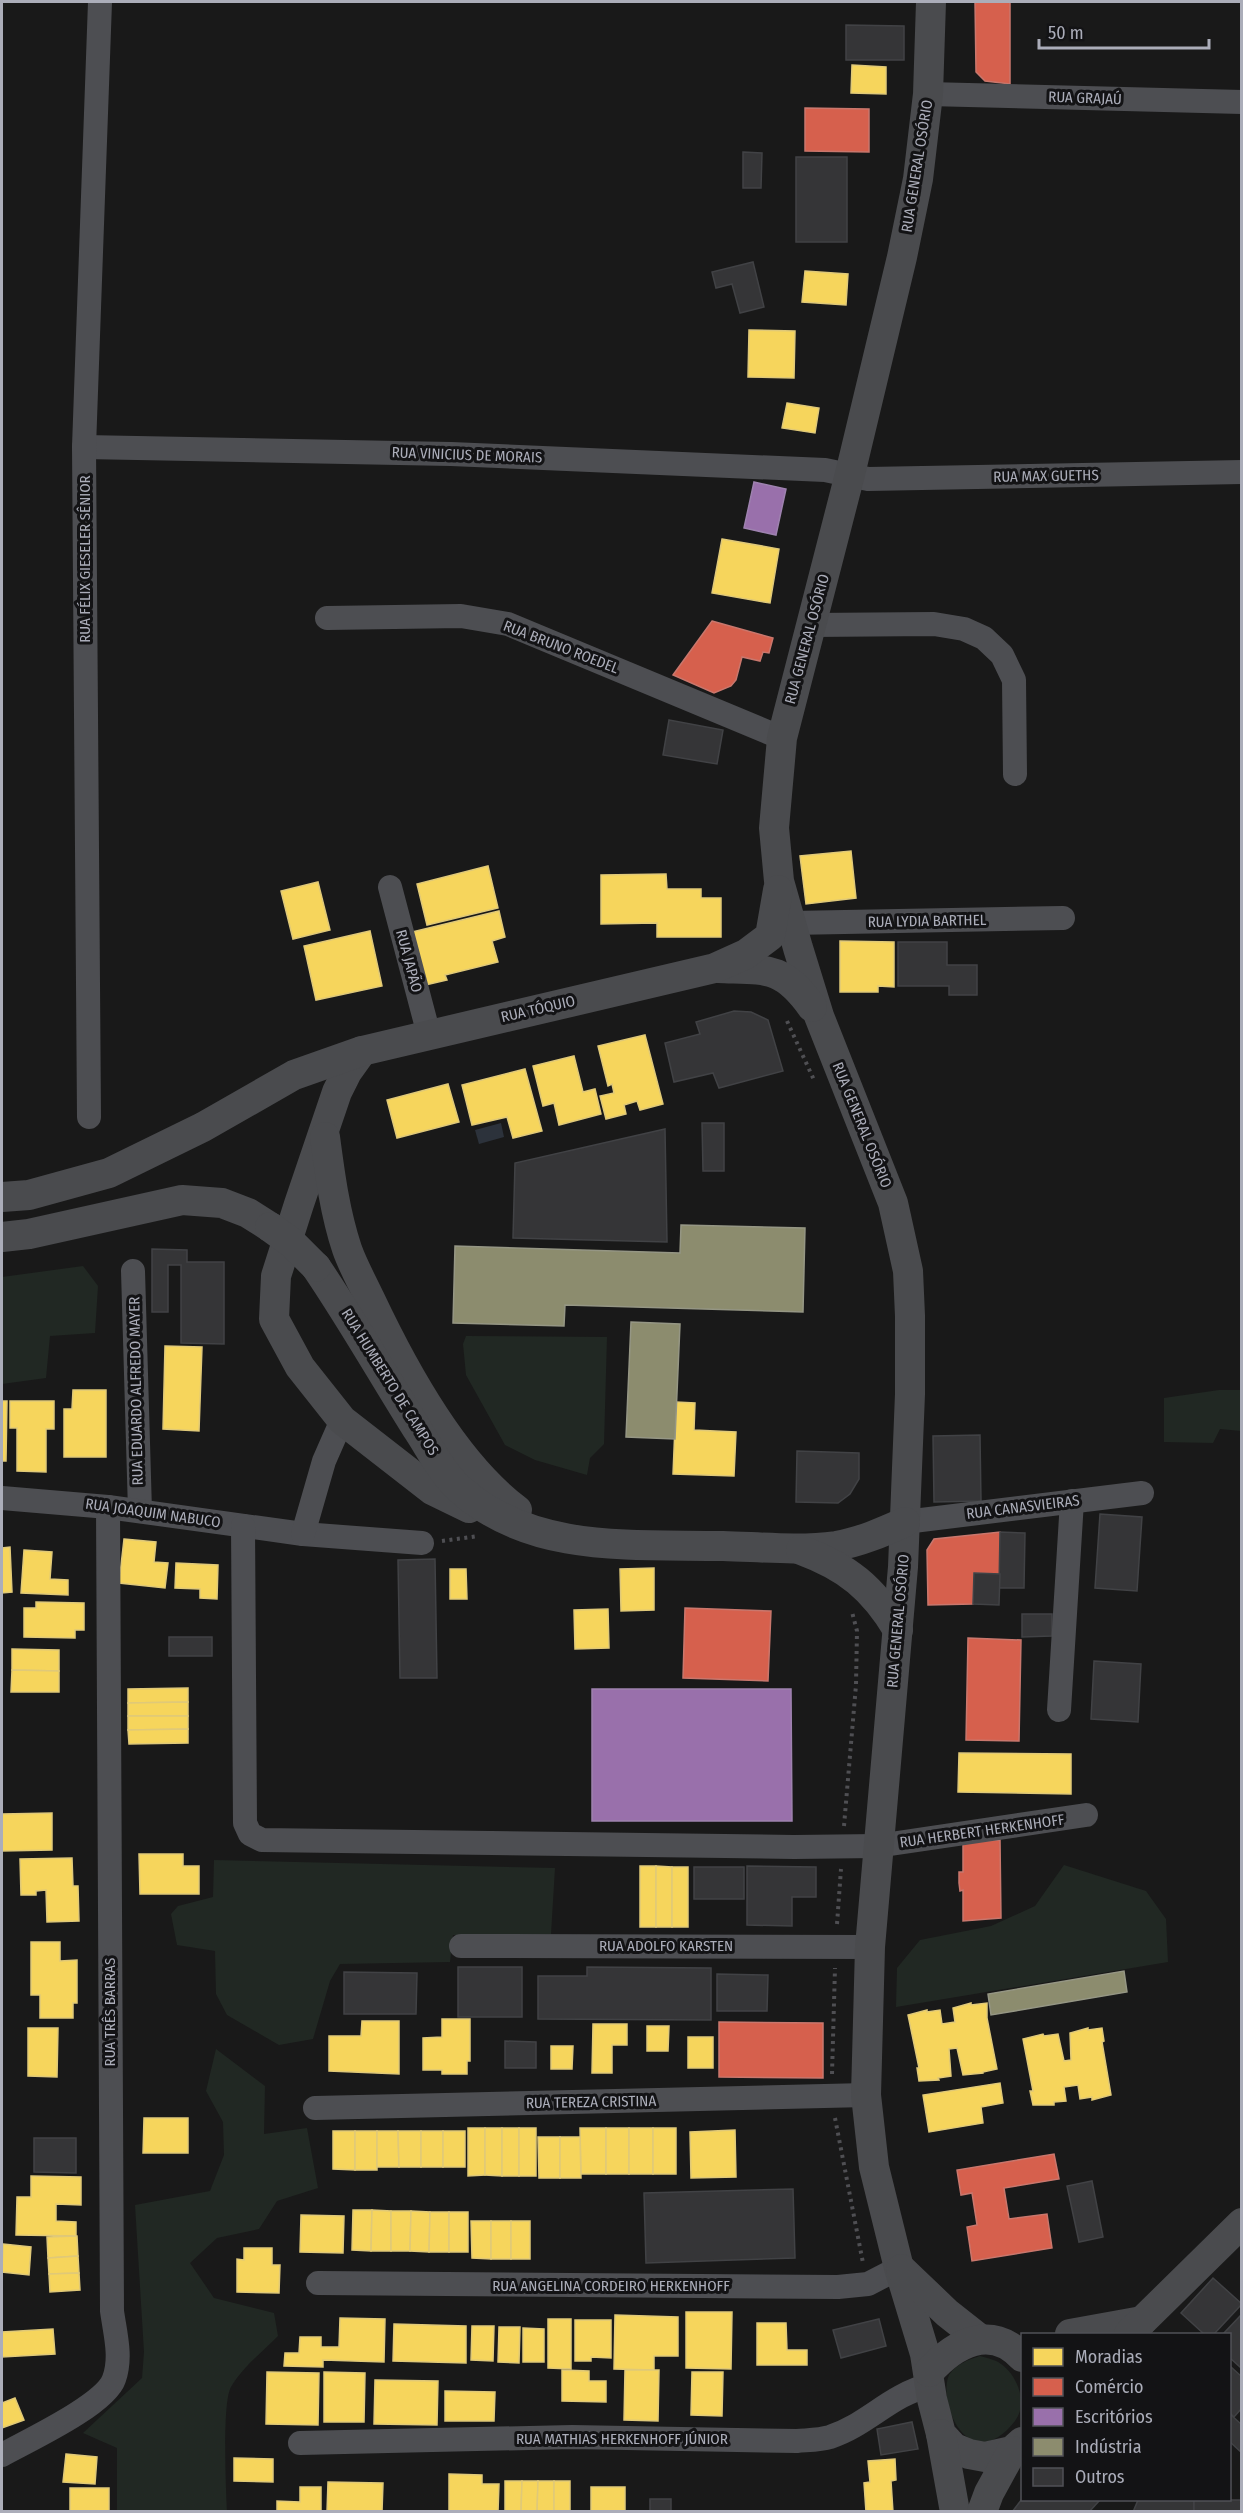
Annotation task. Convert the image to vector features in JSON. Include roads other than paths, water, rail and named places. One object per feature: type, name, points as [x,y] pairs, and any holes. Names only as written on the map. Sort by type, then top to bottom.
[{"type":"main road","name":"RUA GENERAL OSÓRIO","points":[[931,2],[928,94],[918,179],[902,257],[850,474],[782,738],[774,828],[779,881],[819,1016],[893,1203],[908,1271],[910,1394],[904,1522],[898,1630],[870,1947],[866,2095],[874,2167],[930,2379],[941,2434]]},
{"type":"main road","name":"RUA TÓQUIO","points":[[362,1051],[715,968],[746,954],[770,936],[776,915],[779,881]]},
{"type":"main road","name":"RUA TÓQUIO","points":[[715,968],[775,972],[789,980],[819,1016]]},
{"type":"main road","points":[[362,1051],[347,1072],[329,1113],[324,1134],[299,1204],[276,1276],[274,1319],[300,1367],[342,1420],[432,1490],[464,1507],[498,1516]]},
{"type":"main road","points":[[2,1197],[29,1195],[109,1173],[203,1127],[294,1075],[362,1051]]},
{"type":"main road","points":[[324,1134],[334,1199],[347,1250],[383,1328],[412,1378],[467,1461],[501,1498],[528,1519],[563,1539]]},
{"type":"main road","name":"RUA HUMBERTO DE CAMPOS","points":[[2,1237],[39,1232],[182,1200],[222,1203],[248,1213],[292,1243],[316,1267],[356,1326],[442,1467],[461,1491],[498,1516],[563,1539],[651,1545],[795,1548],[836,1546],[859,1540],[904,1522]]},
{"type":"main road","name":"RUA HUMBERTO DE CAMPOS","points":[[795,1548],[840,1567],[857,1578],[889,1615],[898,1630]]},
{"type":"main road","points":[[1081,2333],[1136,2328],[1242,2223]]},
{"type":"main road","points":[[899,2268],[947,2313],[1008,2346]]},
{"type":"main road","points":[[930,2379],[954,2348],[1008,2346]]},
{"type":"main road","points":[[941,2434],[954,2448],[985,2457],[1017,2446]]},
{"type":"main road","points":[[941,2434],[955,2511]]},
{"type":"main road","points":[[982,2511],[989,2493],[1017,2446]]},
{"type":"street","name":"RUA FÉLIX GIESELER SÊNIOR","points":[[89,1117],[84,447],[100,2]]},
{"type":"street","name":"RUA GRAJAÚ","points":[[928,94],[1242,102]]},
{"type":"street","name":"RUA VINICIUS DE MORAIS","points":[[84,447],[451,454],[813,469],[850,474]]},
{"type":"street","name":"RUA MAX GUETHS","points":[[850,474],[868,479],[887,479],[1242,472]]},
{"type":"street","name":"RUA BRUNO ROEDEL","points":[[327,618],[461,616],[508,624],[782,738]]},
{"type":"street","points":[[811,625],[934,624],[964,629],[984,638],[1002,655],[1014,680],[1015,774]]},
{"type":"street","name":"RUA JAPÃO","points":[[390,886],[429,1035]]},
{"type":"street","name":"RUA LYDIA BARTHEL","points":[[791,923],[1063,918]]},
{"type":"street","name":"RUA EDUARDO ALFREDO MAYER","points":[[134,1271],[140,1511]]},
{"type":"street","points":[[303,1534],[324,1461],[342,1420]]},
{"type":"street","name":"RUA CANASVIEIRAS","points":[[904,1522],[1142,1493]]},
{"type":"street","name":"RUA JOAQUIM NABUCO","points":[[2,1498],[108,1507],[303,1534],[422,1543]]},
{"type":"street","points":[[1059,1710],[1072,1501]]},
{"type":"street","name":"RUA TRÊS BARRAS","points":[[2,2455],[102,2396],[114,2380],[119,2355],[112,2311],[108,1507]]},
{"type":"street","name":"RUA HERBERT HERKENHOFF","points":[[243,1526],[245,1823],[250,1834],[262,1840],[878,1846],[1086,1815]]},
{"type":"street","name":"RUA ADOLFO KARSTEN","points":[[461,1946],[870,1947]]},
{"type":"street","name":"RUA TEREZA CRISTINA","points":[[315,2108],[866,2095]]},
{"type":"street","name":"RUA ANGELINA CORDEIRO HERKENHOFF","points":[[318,2283],[838,2287],[868,2284],[899,2268]]},
{"type":"street","name":"RUA MATHIAS HERKENHOFF JÚNIOR","points":[[300,2442],[572,2437],[797,2441],[829,2437],[853,2426],[930,2379]]}]
